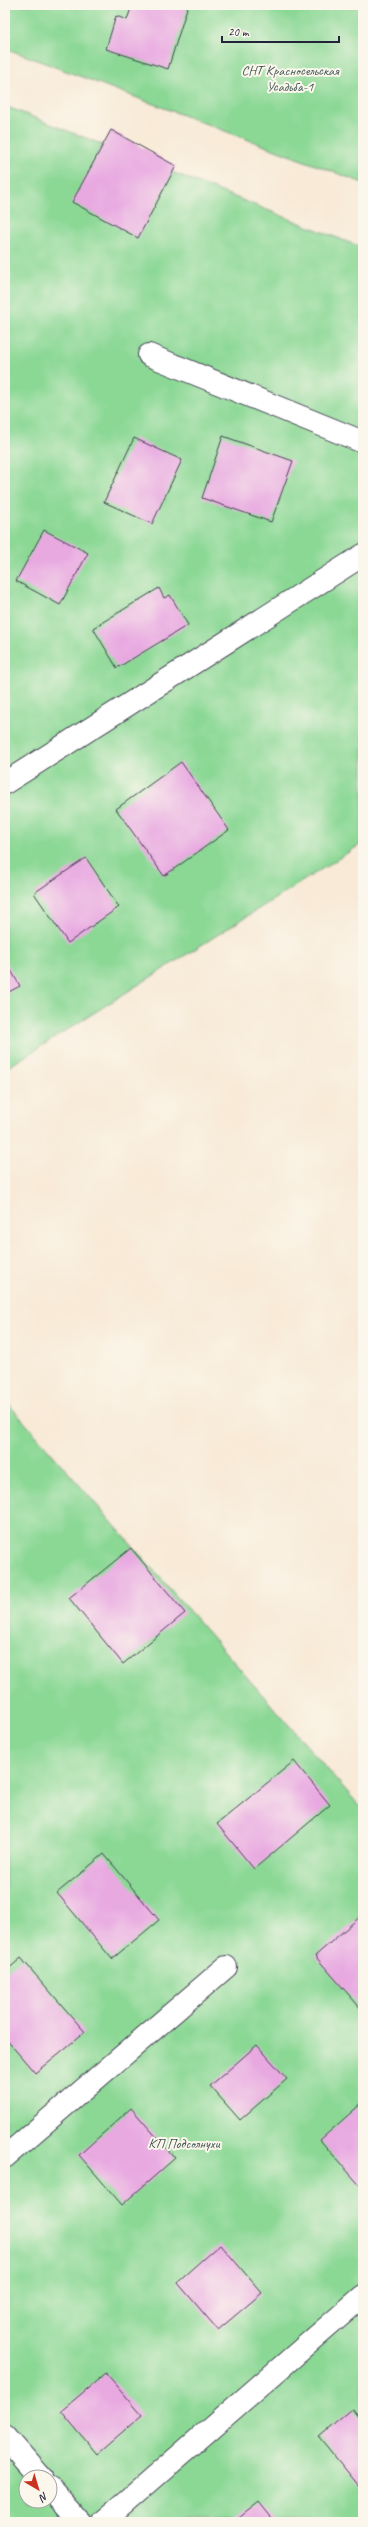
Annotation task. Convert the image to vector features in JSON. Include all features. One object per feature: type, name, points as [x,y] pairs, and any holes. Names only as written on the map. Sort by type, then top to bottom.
[{"type":"street","points":[[149,355],[363,442]]},
{"type":"street","points":[[5,783],[363,555]]},
{"type":"street","points":[[5,2157],[226,1968]]},
{"type":"street","points":[[103,2522],[363,2296]]},
{"type":"street","points":[[5,2436],[34,2469]]},
{"type":"street","points":[[58,2497],[80,2522]]},
{"type":"green space","name":"СНТ Красносельская Усадьба-1","points":[[5,5],[363,5],[363,183],[5,48]]},
{"type":"green space","points":[[5,106],[363,248],[363,843],[5,1069]]},
{"type":"green space","name":"КП Подсолнухи","points":[[5,1400],[363,1810],[363,2522],[5,2522]]},
{"type":"building","points":[[132,5],[188,5],[168,69],[106,49],[116,16],[127,20]]},
{"type":"building","points":[[111,130],[176,166],[138,238],[72,202]]},
{"type":"building","points":[[223,436],[293,461],[271,522],[202,498]]},
{"type":"building","points":[[134,438],[182,460],[152,524],[104,502]]},
{"type":"building","points":[[44,530],[88,553],[60,605],[16,581]]},
{"type":"building","points":[[159,588],[164,598],[170,595],[188,625],[117,668],[93,628]]},
{"type":"building","points":[[181,762],[229,830],[164,876],[116,809]]},
{"type":"building","points":[[86,858],[119,907],[68,943],[34,893]]},
{"type":"building","points":[[5,960],[20,986],[5,994]]},
{"type":"building","points":[[131,1548],[185,1613],[123,1664],[69,1598]]},
{"type":"building","points":[[294,1761],[330,1805],[254,1869],[217,1824]]},
{"type":"building","points":[[104,1854],[159,1920],[112,1959],[57,1893]]},
{"type":"building","points":[[362,1915],[363,1916],[363,2011],[315,1956]]},
{"type":"building","points":[[21,1958],[85,2032],[35,2073],[5,2038],[5,1972]]},
{"type":"building","points":[[257,2045],[287,2079],[240,2120],[210,2086]]},
{"type":"building","points":[[363,2102],[363,2189],[320,2140]]},
{"type":"building","points":[[131,2108],[175,2158],[122,2205],[79,2155]]},
{"type":"building","points":[[220,2244],[262,2293],[218,2330],[177,2282]]},
{"type":"building","points":[[106,2373],[142,2415],[97,2454],[61,2411]]},
{"type":"building","points":[[352,2409],[363,2423],[363,2483],[359,2486],[319,2437]]},
{"type":"building","points":[[259,2502],[275,2522],[234,2522]]}]
